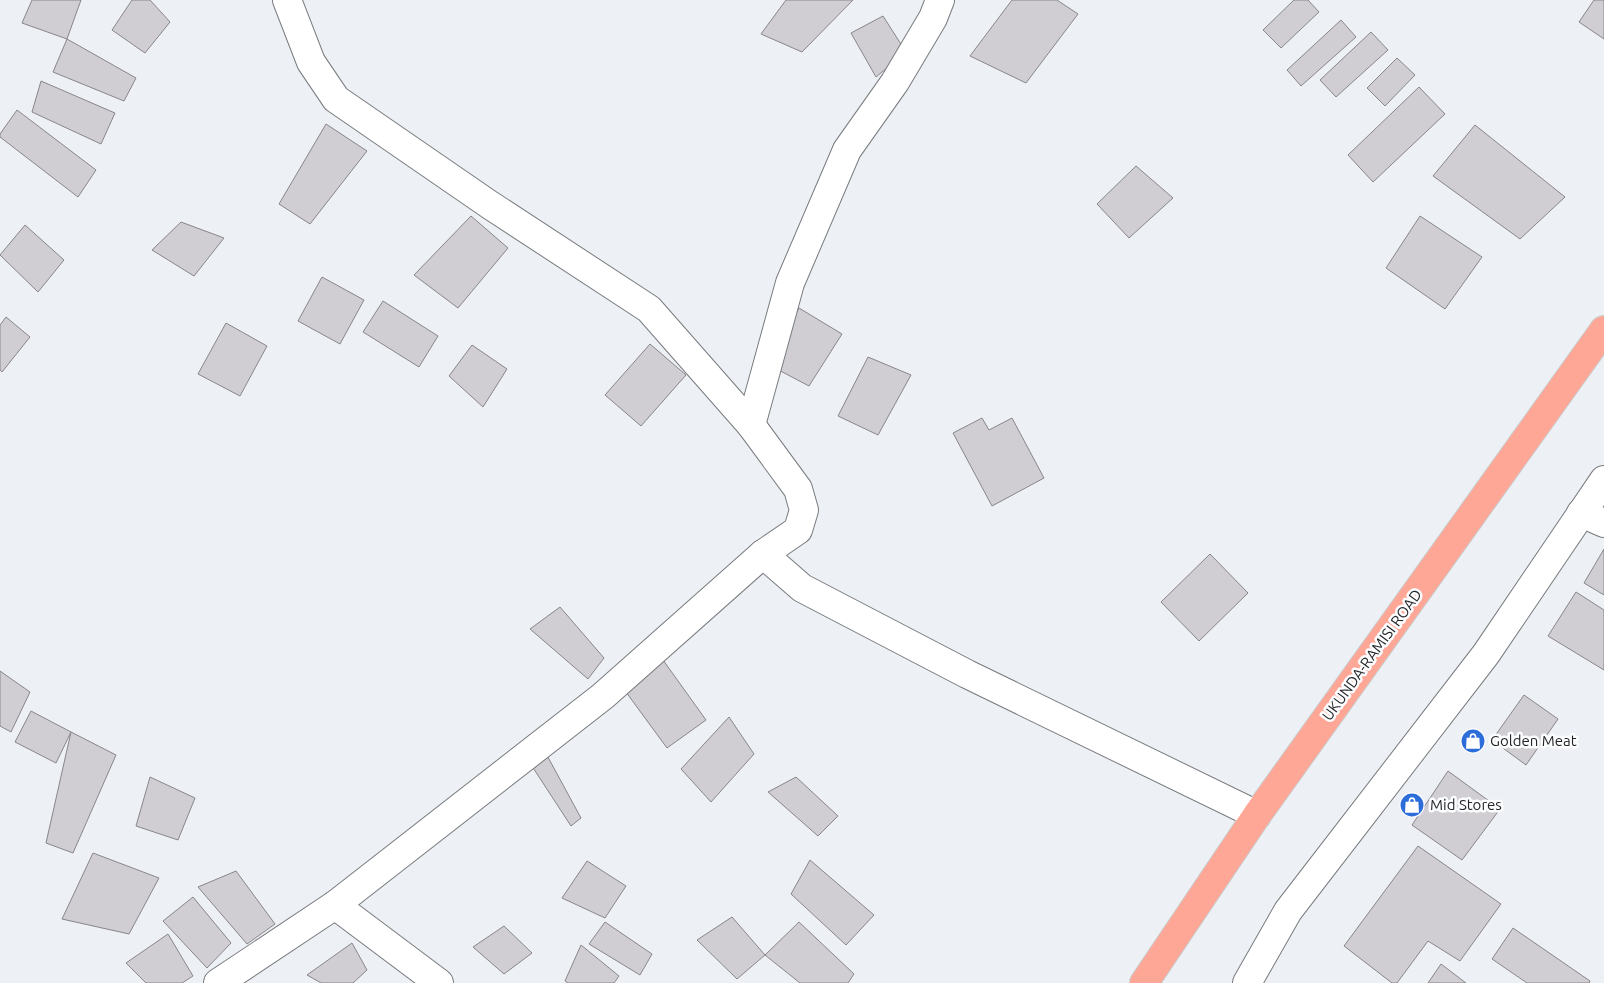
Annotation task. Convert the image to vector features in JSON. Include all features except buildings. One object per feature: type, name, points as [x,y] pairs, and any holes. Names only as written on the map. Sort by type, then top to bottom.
[{"type":"highway","name":"UKUNDA-RAMISI ROAD","points":[[1144,983],[1257,815],[1604,330]]},
{"type":"street","points":[[218,983],[335,905],[603,696],[763,554],[798,530],[804,510],[798,489],[751,425],[649,309],[490,206],[336,99],[311,62],[287,0]]},
{"type":"street","points":[[751,425],[790,283],[847,150],[895,82],[934,18],[940,0]]},
{"type":"street","points":[[1247,983],[1288,911],[1593,518],[1604,480]]},
{"type":"street","points":[[763,554],[802,588],[967,674],[1257,815]]},
{"type":"street","points":[[335,905],[439,983]]},
{"type":"place","name":"Golden Meat","points":[[1473,741]]},
{"type":"place","name":"Mid Stores","points":[[1412,805]]}]
